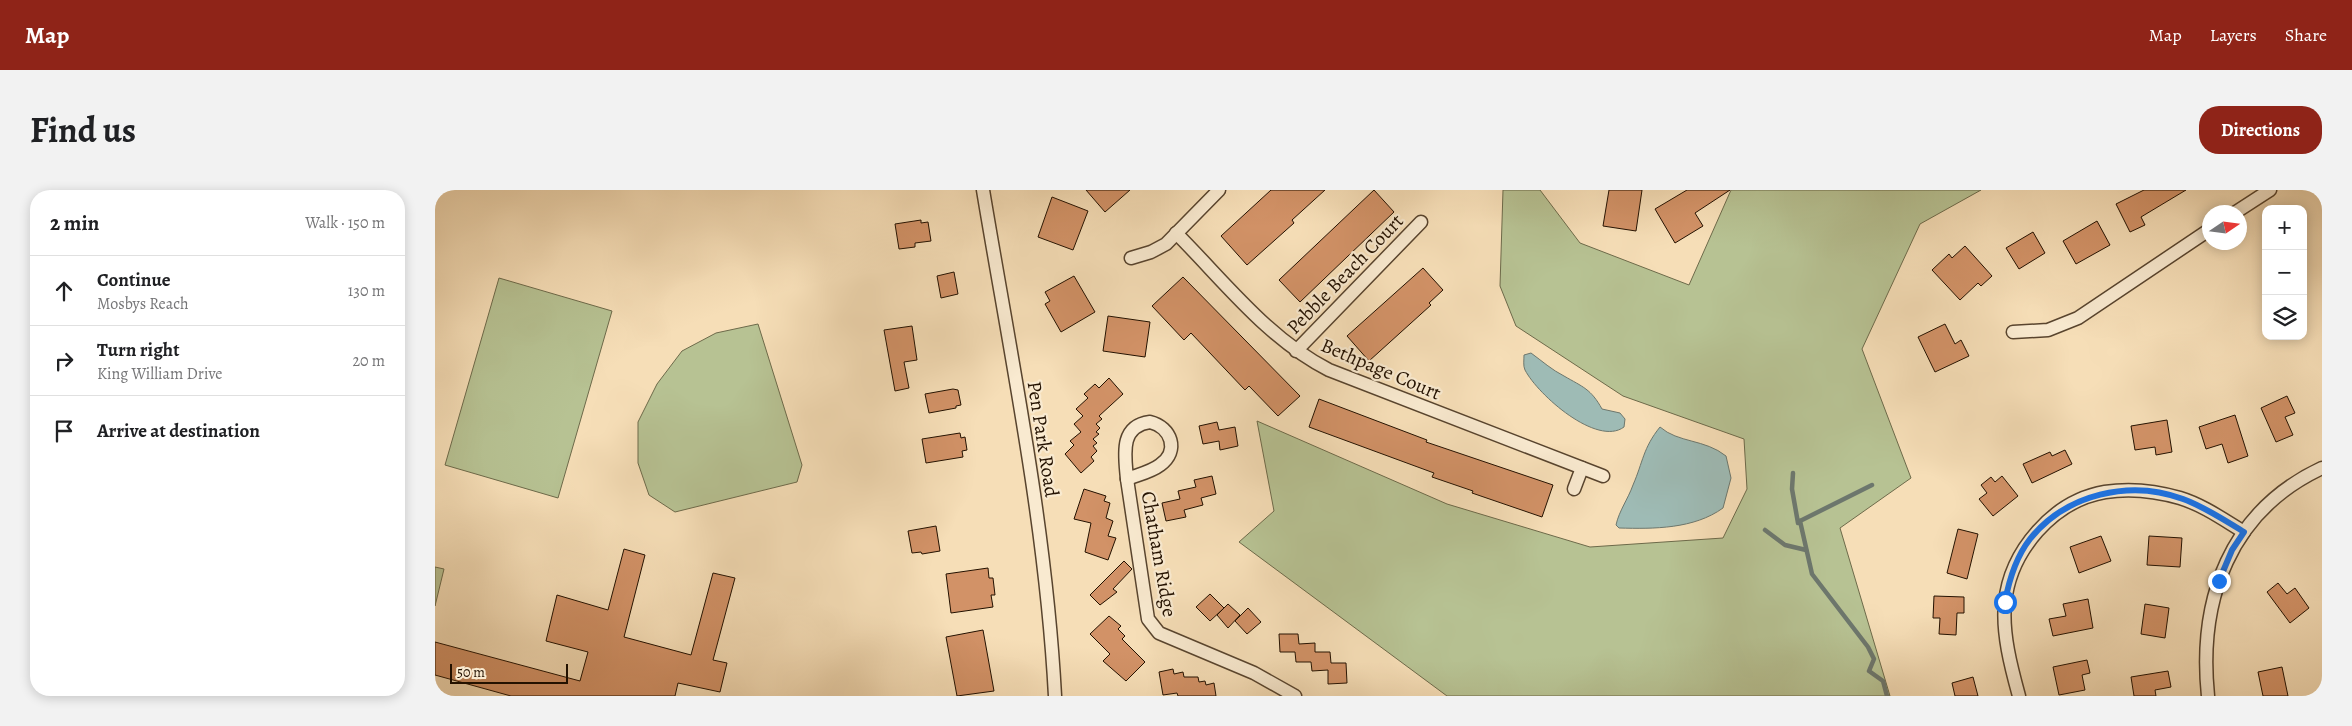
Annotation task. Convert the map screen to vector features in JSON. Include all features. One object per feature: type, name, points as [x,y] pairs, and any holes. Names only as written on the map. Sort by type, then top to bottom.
[{"type":"street","name":"Pen Park Road","points":[[983,190],[1025,436],[1046,578],[1055,696]]},
{"type":"street","points":[[1131,258],[1159,249],[1219,190]]},
{"type":"street","points":[[2247,205],[2270,190]]},
{"type":"street","name":"Pebble Beach Court","points":[[1297,351],[1421,222]]},
{"type":"street","name":"Bethpage Court","points":[[1177,233],[1276,334],[1297,351],[1329,370],[1603,476]]},
{"type":"street","points":[[2013,332],[2048,330],[2078,318],[2202,235]]},
{"type":"street","points":[[1142,423],[1159,424],[1171,438],[1168,458],[1156,468],[1127,479],[1124,446],[1127,436],[1133,428],[1142,423]]},
{"type":"street","points":[[1574,489],[1582,468]]},
{"type":"street","points":[[2208,696],[2205,645],[2209,617],[2219,581],[2232,550],[2261,510],[2285,489],[2322,468]]},
{"type":"street","name":"Chatham Ridge","points":[[1127,479],[1148,619],[1153,628],[1159,633],[1254,673],[1295,696]]},
{"type":"street","points":[[2019,696],[2005,624],[2005,602],[2009,581],[2029,540],[2043,524],[2059,512],[2103,492],[2126,490],[2160,493],[2199,506],[2244,532]]},
{"type":"green space","points":[[1503,190],[1540,190],[1580,243],[1689,285],[1731,190],[1981,190],[1920,224],[1862,349],[1911,478],[1840,528],[1890,696],[1447,696],[1239,542],[1274,511],[1257,421],[1447,504],[1590,547],[1723,538],[1747,489],[1744,439],[1623,396],[1516,326],[1500,286]]},
{"type":"green space","points":[[499,278],[612,311],[558,498],[445,465]]},
{"type":"green space","points":[[758,324],[802,465],[797,482],[675,512],[649,495],[638,463],[638,422],[657,384],[682,351],[716,333]]},
{"type":"green space","points":[[435,567],[444,569],[435,606]]},
{"type":"water","points":[[1531,353],[1555,371],[1586,389],[1602,409],[1620,413],[1625,419],[1624,427],[1613,431],[1599,430],[1584,424],[1555,404],[1542,392],[1525,370],[1524,355]]},
{"type":"water","points":[[1660,427],[1675,436],[1709,447],[1726,456],[1731,478],[1723,508],[1712,515],[1687,524],[1660,528],[1619,528],[1616,525],[1619,515],[1647,449]]},
{"type":"building","points":[[1086,190],[1130,190],[1105,212]]},
{"type":"building","points":[[1271,190],[1325,190],[1292,220],[1294,223],[1247,265],[1221,236]]},
{"type":"building","points":[[1374,190],[1394,212],[1300,302],[1279,280]]},
{"type":"building","points":[[1609,190],[1642,190],[1636,231],[1603,226]]},
{"type":"building","points":[[1687,190],[1730,190],[1695,213],[1703,226],[1675,243],[1655,209]]},
{"type":"building","points":[[2144,190],[2186,190],[2141,217],[2145,225],[2130,232],[2116,204]]},
{"type":"building","points":[[1052,197],[1088,211],[1073,250],[1038,237]]},
{"type":"building","points":[[921,220],[921,223],[928,222],[931,241],[915,243],[915,247],[899,249],[895,224]]},
{"type":"building","points":[[2097,221],[2110,245],[2076,264],[2063,241]]},
{"type":"building","points":[[2033,232],[2045,253],[2019,269],[2006,248]]},
{"type":"building","points":[[1965,246],[1992,276],[1981,286],[1978,283],[1960,300],[1932,270],[1949,254],[1952,258]]},
{"type":"building","points":[[1423,268],[1443,290],[1429,303],[1431,305],[1369,361],[1347,336]]},
{"type":"building","points":[[954,272],[958,294],[941,298],[937,276]]},
{"type":"building","points":[[1074,276],[1095,312],[1061,332],[1045,304],[1050,301],[1045,292]]},
{"type":"building","points":[[1183,277],[1300,396],[1278,416],[1249,386],[1245,390],[1191,333],[1184,340],[1152,306]]},
{"type":"building","points":[[1108,316],[1150,322],[1145,357],[1103,351]]},
{"type":"building","points":[[1945,324],[1955,344],[1961,340],[1969,356],[1935,372],[1918,337]]},
{"type":"building","points":[[912,326],[917,360],[904,362],[909,388],[895,391],[884,330]]},
{"type":"building","points":[[1109,378],[1123,394],[1099,416],[1102,419],[1096,424],[1100,428],[1096,432],[1099,434],[1093,439],[1097,443],[1093,446],[1097,451],[1091,457],[1094,461],[1081,473],[1065,454],[1074,445],[1070,441],[1081,432],[1074,424],[1083,416],[1076,409],[1088,398],[1084,394],[1095,384],[1099,388]]},
{"type":"building","points":[[953,389],[958,390],[961,405],[956,406],[956,408],[929,413],[925,394]]},
{"type":"building","points":[[2287,396],[2295,413],[2285,417],[2293,435],[2276,442],[2261,408]]},
{"type":"building","points":[[1319,399],[1427,440],[1426,442],[1553,485],[1542,517],[1472,493],[1473,491],[1432,477],[1434,473],[1309,427]]},
{"type":"building","points":[[2235,415],[2248,456],[2228,463],[2222,444],[2206,449],[2199,427]]},
{"type":"building","points":[[2167,420],[2172,452],[2156,455],[2155,447],[2135,450],[2131,426]]},
{"type":"building","points":[[1217,422],[1219,430],[1235,427],[1238,446],[1220,450],[1219,441],[1203,444],[1199,426]]},
{"type":"building","points":[[960,433],[961,438],[965,437],[967,450],[962,451],[963,457],[926,463],[922,439]]},
{"type":"building","points":[[2065,450],[2072,464],[2032,483],[2023,464],[2050,452],[2052,456]]},
{"type":"building","points":[[1212,476],[1216,494],[1201,498],[1203,505],[1184,510],[1186,517],[1166,521],[1162,503],[1180,499],[1178,491],[1196,487],[1194,480]]},
{"type":"building","points":[[2002,476],[2018,496],[1993,516],[1979,499],[1987,493],[1981,485],[1991,477],[1995,482]]},
{"type":"building","points":[[1084,489],[1106,496],[1104,501],[1110,503],[1106,518],[1113,521],[1108,536],[1116,538],[1108,560],[1085,552],[1091,523],[1074,519]]},
{"type":"building","points":[[936,526],[940,551],[922,554],[921,552],[912,553],[908,531]]},
{"type":"building","points":[[1958,529],[1978,534],[1967,579],[1947,573]]},
{"type":"building","points":[[2101,536],[2111,561],[2079,573],[2070,547]]},
{"type":"building","points":[[2149,536],[2182,538],[2180,567],[2147,565]]},
{"type":"building","points":[[624,549],[645,555],[624,637],[691,655],[713,573],[735,578],[713,660],[727,663],[720,692],[678,683],[675,696],[511,696],[435,675],[435,642],[580,681],[588,652],[546,641],[557,595],[608,610]]},
{"type":"building","points":[[1124,561],[1132,569],[1113,589],[1117,592],[1100,605],[1090,595]]},
{"type":"building","points":[[988,568],[989,578],[993,578],[995,595],[991,595],[993,607],[951,613],[946,574]]},
{"type":"building","points":[[2278,583],[2287,594],[2295,588],[2309,608],[2290,623],[2267,592]]},
{"type":"building","points":[[1210,594],[1224,608],[1210,621],[1196,607]]},
{"type":"building","points":[[1934,596],[1964,597],[1964,613],[1957,613],[1956,635],[1939,634],[1940,618],[1933,618]]},
{"type":"building","points":[[2088,599],[2093,628],[2053,636],[2049,619],[2066,616],[2063,604]]},
{"type":"building","points":[[1228,604],[1240,615],[1228,628],[1217,615]]},
{"type":"building","points":[[2145,604],[2169,608],[2165,638],[2141,634]]},
{"type":"building","points":[[1248,608],[1261,622],[1247,634],[1235,621]]},
{"type":"building","points":[[1109,616],[1121,626],[1118,629],[1125,636],[1122,639],[1145,662],[1126,681],[1103,661],[1110,654],[1090,634]]},
{"type":"building","points":[[983,630],[994,691],[957,696],[946,637]]},
{"type":"building","points":[[1279,634],[1298,634],[1299,644],[1315,643],[1315,652],[1330,652],[1331,663],[1346,663],[1347,683],[1328,684],[1328,670],[1312,671],[1311,662],[1296,662],[1295,652],[1280,652]]},
{"type":"building","points":[[2087,660],[2090,673],[2082,675],[2085,690],[2059,695],[2053,667]]},
{"type":"building","points":[[2282,667],[2288,696],[2263,696],[2258,672]]},
{"type":"building","points":[[1173,669],[1174,674],[1183,672],[1184,677],[1198,677],[1199,682],[1205,681],[1206,685],[1214,683],[1216,696],[1178,696],[1177,693],[1163,695],[1159,672]]},
{"type":"building","points":[[2168,671],[2171,687],[2155,690],[2156,696],[2134,696],[2131,677]]},
{"type":"building","points":[[1973,677],[1978,696],[1955,696],[1952,683]]},
{"type":"waterway","points":[[1793,473],[1792,489],[1798,523],[1800,521]]},
{"type":"waterway","points":[[1872,485],[1800,521],[1812,574],[1868,647],[1874,659],[1869,671],[1883,681],[1887,696]]},
{"type":"waterway","points":[[1765,530],[1785,545],[1806,550]]},
{"type":"route","points":[[2005,602],[2009,581],[2019,558],[2029,540],[2043,524],[2059,512],[2103,492],[2126,490],[2160,493],[2182,498],[2244,532],[2232,550],[2219,581]]}]
